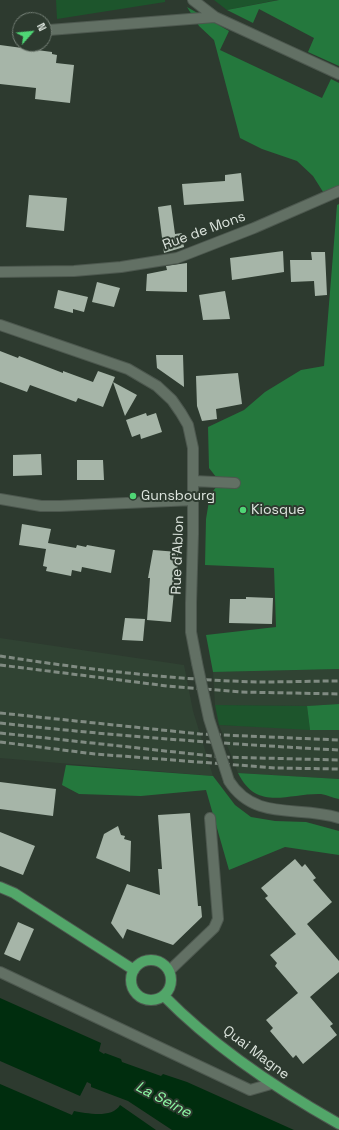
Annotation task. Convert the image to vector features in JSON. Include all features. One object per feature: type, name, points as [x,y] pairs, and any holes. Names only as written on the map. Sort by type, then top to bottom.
[{"type":"main road","points":[[0,887],[14,892],[134,970]]},
{"type":"main road","points":[[149,960],[160,962],[169,971],[171,984],[164,996],[152,1000],[140,997],[136,993],[131,982],[134,970],[138,965],[149,960]]},
{"type":"main road","name":"Quai Magne","points":[[164,996],[181,1013],[272,1084],[339,1124]]},
{"type":"street","points":[[193,0],[215,17],[339,74]]},
{"type":"street","points":[[52,30],[215,17]]},
{"type":"street","name":"Rue de Mons","points":[[0,272],[74,271],[121,267],[177,258],[254,228],[339,191]]},
{"type":"street","name":"Rue d'Ablon","points":[[0,325],[128,369],[157,386],[172,400],[188,425],[193,448],[194,500],[190,602],[192,632],[209,719],[230,781],[239,794],[263,808],[306,811],[339,818]]},
{"type":"street","points":[[194,481],[235,483]]},
{"type":"street","points":[[0,499],[41,506],[194,500]]},
{"type":"street","points":[[169,971],[214,928],[218,919],[210,818]]},
{"type":"street","points":[[0,972],[250,1090],[272,1084]]},
{"type":"shaded area","points":[[56,0],[165,0],[165,2],[57,19]]},
{"type":"shaded area","points":[[214,0],[277,0],[227,10]]},
{"type":"shaded area","points":[[279,0],[339,0],[339,66],[308,52],[314,38],[259,9],[253,23],[227,10]]},
{"type":"shaded area","points":[[187,7],[229,31],[220,50],[322,98],[331,79],[339,83],[339,189],[325,195],[313,176],[297,161],[262,149],[240,138],[214,40],[199,26]]},
{"type":"shaded area","points":[[339,204],[339,669],[213,672],[206,635],[276,627],[274,568],[205,565],[206,519],[210,495],[220,482],[209,468],[208,427],[244,410],[265,392],[301,370],[324,366],[337,205]]},
{"type":"shaded area","points":[[0,638],[184,665],[193,711],[213,776],[0,758]]},
{"type":"shaded area","points":[[339,669],[339,704],[307,706],[215,705],[213,672]]},
{"type":"shaded area","points":[[339,704],[339,730],[310,730],[307,706]]},
{"type":"shaded area","points":[[215,705],[307,706],[310,730],[219,725]]},
{"type":"shaded area","points":[[219,725],[339,730],[339,779],[238,773]]},
{"type":"shaded area","points":[[66,765],[213,776],[235,805],[251,817],[275,821],[306,822],[339,831],[339,855],[285,847],[229,870],[206,790],[141,796],[79,794],[62,785]]},
{"type":"shaded area","points":[[238,773],[339,779],[339,799],[321,794],[274,798],[264,797],[254,793],[246,785]]},
{"type":"water","name":"La Seine","points":[[0,998],[101,1043],[99,1051],[104,1054],[105,1053],[121,1059],[122,1062],[161,1076],[163,1074],[187,1082],[294,1130],[172,1130],[128,1101],[91,1087],[91,1084],[87,1082],[80,1096],[0,1061]]},
{"type":"water","name":"La Seine","points":[[0,1084],[72,1115],[74,1111],[92,1114],[105,1114],[116,1109],[120,1105],[156,1130],[0,1130]]},
{"type":"building","points":[[0,45],[12,47],[12,52],[52,52],[52,54],[57,55],[56,63],[74,65],[70,103],[35,99],[36,88],[0,84]]},
{"type":"building","points":[[241,173],[244,201],[184,205],[182,184],[225,181],[225,175]]},
{"type":"building","points":[[29,195],[67,198],[64,231],[26,227]]},
{"type":"building","points":[[171,205],[175,234],[182,233],[184,247],[164,253],[158,207]]},
{"type":"building","points":[[283,251],[284,272],[232,280],[230,258]]},
{"type":"building","points":[[311,252],[325,252],[327,295],[315,296],[314,281],[291,282],[290,260],[312,260]]},
{"type":"building","points":[[187,263],[187,292],[146,291],[147,274],[167,270],[166,266]]},
{"type":"building","points":[[97,282],[120,288],[114,307],[92,302]]},
{"type":"building","points":[[58,290],[88,297],[84,312],[73,309],[73,313],[54,308]]},
{"type":"building","points":[[225,291],[230,319],[203,320],[199,295]]},
{"type":"building","points":[[0,351],[18,358],[19,356],[63,373],[63,371],[93,382],[98,371],[115,377],[103,407],[78,398],[76,402],[30,385],[27,392],[0,382]]},
{"type":"building","points":[[156,355],[183,355],[184,387],[157,368]]},
{"type":"building","points":[[238,373],[242,404],[216,409],[217,419],[202,421],[197,406],[196,376]]},
{"type":"building","points":[[113,382],[137,395],[125,416]]},
{"type":"building","points":[[146,413],[147,416],[156,413],[162,432],[141,439],[140,434],[132,437],[126,420]]},
{"type":"building","points":[[41,454],[42,475],[13,476],[13,455]]},
{"type":"building","points":[[77,460],[103,460],[104,480],[77,480]]},
{"type":"building","points":[[22,524],[51,529],[48,543],[76,548],[77,545],[86,547],[87,545],[115,550],[111,573],[82,567],[81,572],[72,570],[71,576],[46,571],[47,567],[43,566],[46,549],[19,545]]},
{"type":"building","points":[[153,550],[178,552],[177,581],[175,581],[171,622],[147,620],[150,578],[148,578]]},
{"type":"building","points":[[246,597],[273,598],[272,624],[229,623],[230,599],[246,599]]},
{"type":"building","points":[[125,618],[145,619],[143,641],[122,640]]},
{"type":"building","points":[[0,782],[56,789],[53,816],[0,809]]},
{"type":"building","points":[[190,813],[198,906],[201,906],[202,917],[173,945],[127,929],[123,939],[111,923],[127,884],[160,895],[158,869],[162,869],[158,815]]},
{"type":"building","points":[[118,826],[121,835],[125,836],[124,839],[131,841],[130,872],[96,858],[104,834]]},
{"type":"building","points":[[0,832],[35,846],[23,875],[0,866]]},
{"type":"building","points":[[295,859],[302,867],[305,864],[316,878],[313,880],[332,902],[307,924],[339,961],[339,972],[310,997],[333,1024],[330,1026],[337,1035],[303,1064],[296,1055],[293,1058],[270,1031],[273,1028],[266,1020],[298,993],[275,966],[277,963],[270,955],[296,934],[265,898],[268,896],[261,888]]},
{"type":"building","points":[[18,922],[34,929],[20,961],[4,954]]},
{"type":"railway","points":[[0,656],[97,669],[195,679],[260,682],[339,681]]},
{"type":"railway","points":[[0,665],[167,686],[241,692],[339,694]]},
{"type":"railway","points":[[0,713],[200,734],[339,740]]},
{"type":"railway","points":[[0,723],[170,739],[339,750]]},
{"type":"railway","points":[[0,733],[221,757],[339,760]]},
{"type":"railway","points":[[0,742],[95,754],[276,768],[339,769]]},
{"type":"place","name":"Gunsbourg","points":[[133,496]]},
{"type":"place","name":"Kiosque","points":[[243,510]]}]
